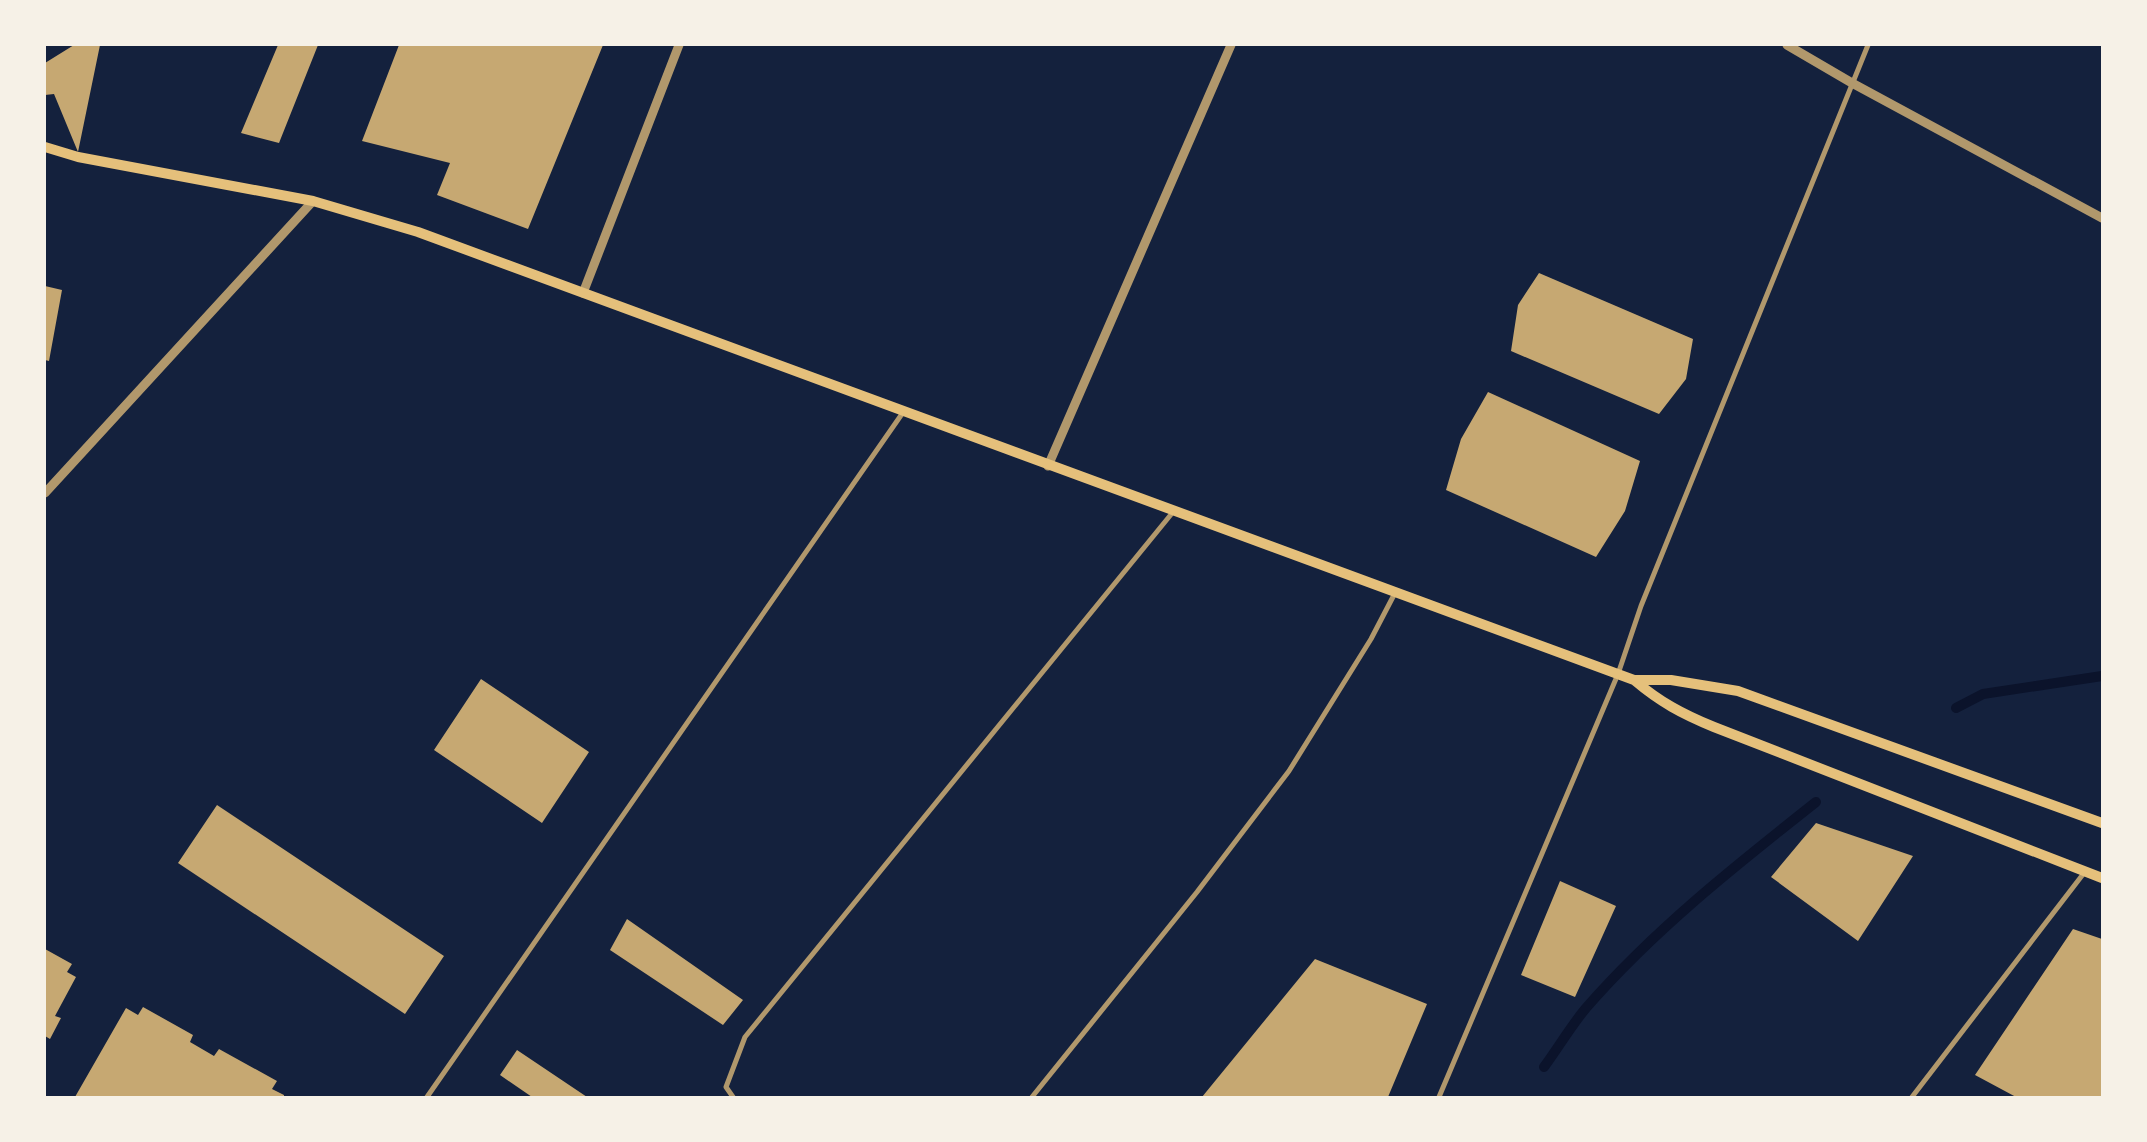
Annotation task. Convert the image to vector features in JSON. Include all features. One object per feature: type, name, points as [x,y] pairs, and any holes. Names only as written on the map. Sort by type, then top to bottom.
[{"type":"main road","points":[[45,147],[78,157],[313,201],[418,232],[1048,466],[1634,680],[1658,700],[1682,714],[2084,873],[2102,878]]},
{"type":"main road","points":[[1634,680],[1671,680],[1738,691],[2102,823]]},
{"type":"street","points":[[583,293],[678,45]]},
{"type":"street","points":[[1048,466],[1231,45]]},
{"type":"street","points":[[1788,45],[1852,83],[2102,218]]},
{"type":"street","points":[[1440,1097],[1618,674],[1641,606],[1868,45]]},
{"type":"street","points":[[45,493],[313,201]]},
{"type":"street","points":[[426,1097],[904,411]]},
{"type":"street","points":[[733,1097],[726,1087],[745,1037],[1173,512]]},
{"type":"street","points":[[1032,1097],[1289,772],[1371,639],[1395,593]]},
{"type":"street","points":[[1912,1097],[2084,873]]},
{"type":"building","points":[[74,45],[100,45],[78,152],[54,94],[45,95],[45,63]]},
{"type":"building","points":[[278,45],[318,45],[279,143],[241,133]]},
{"type":"building","points":[[399,45],[603,45],[528,229],[437,195],[450,163],[362,141]]},
{"type":"building","points":[[1539,273],[1693,339],[1686,379],[1659,414],[1511,351],[1518,305]]},
{"type":"building","points":[[45,286],[62,290],[49,361],[45,360]]},
{"type":"building","points":[[1488,392],[1640,461],[1625,511],[1596,557],[1446,490],[1461,439]]},
{"type":"building","points":[[481,679],[589,752],[542,823],[434,750]]},
{"type":"building","points":[[217,805],[444,956],[405,1014],[178,863]]},
{"type":"building","points":[[1816,823],[1913,856],[1858,941],[1771,877]]},
{"type":"building","points":[[1560,881],[1616,906],[1575,997],[1521,975]]},
{"type":"building","points":[[627,919],[743,1000],[723,1025],[610,950]]},
{"type":"building","points":[[2073,929],[2102,939],[2102,1097],[2016,1097],[1975,1075]]},
{"type":"building","points":[[45,949],[72,964],[67,972],[76,977],[55,1016],[61,1018],[50,1039],[45,1036]]},
{"type":"building","points":[[1315,959],[1427,1004],[1388,1097],[1202,1097]]},
{"type":"building","points":[[143,1007],[193,1035],[190,1042],[214,1056],[219,1049],[277,1081],[272,1089],[284,1095],[284,1097],[75,1097],[126,1008],[138,1015]]},
{"type":"building","points":[[517,1050],[587,1097],[532,1097],[500,1075]]},
{"type":"waterway","points":[[1956,708],[1983,694],[2102,676]]},
{"type":"waterway","points":[[1544,1067],[1586,1008],[1639,952],[1696,900],[1816,802]]}]
